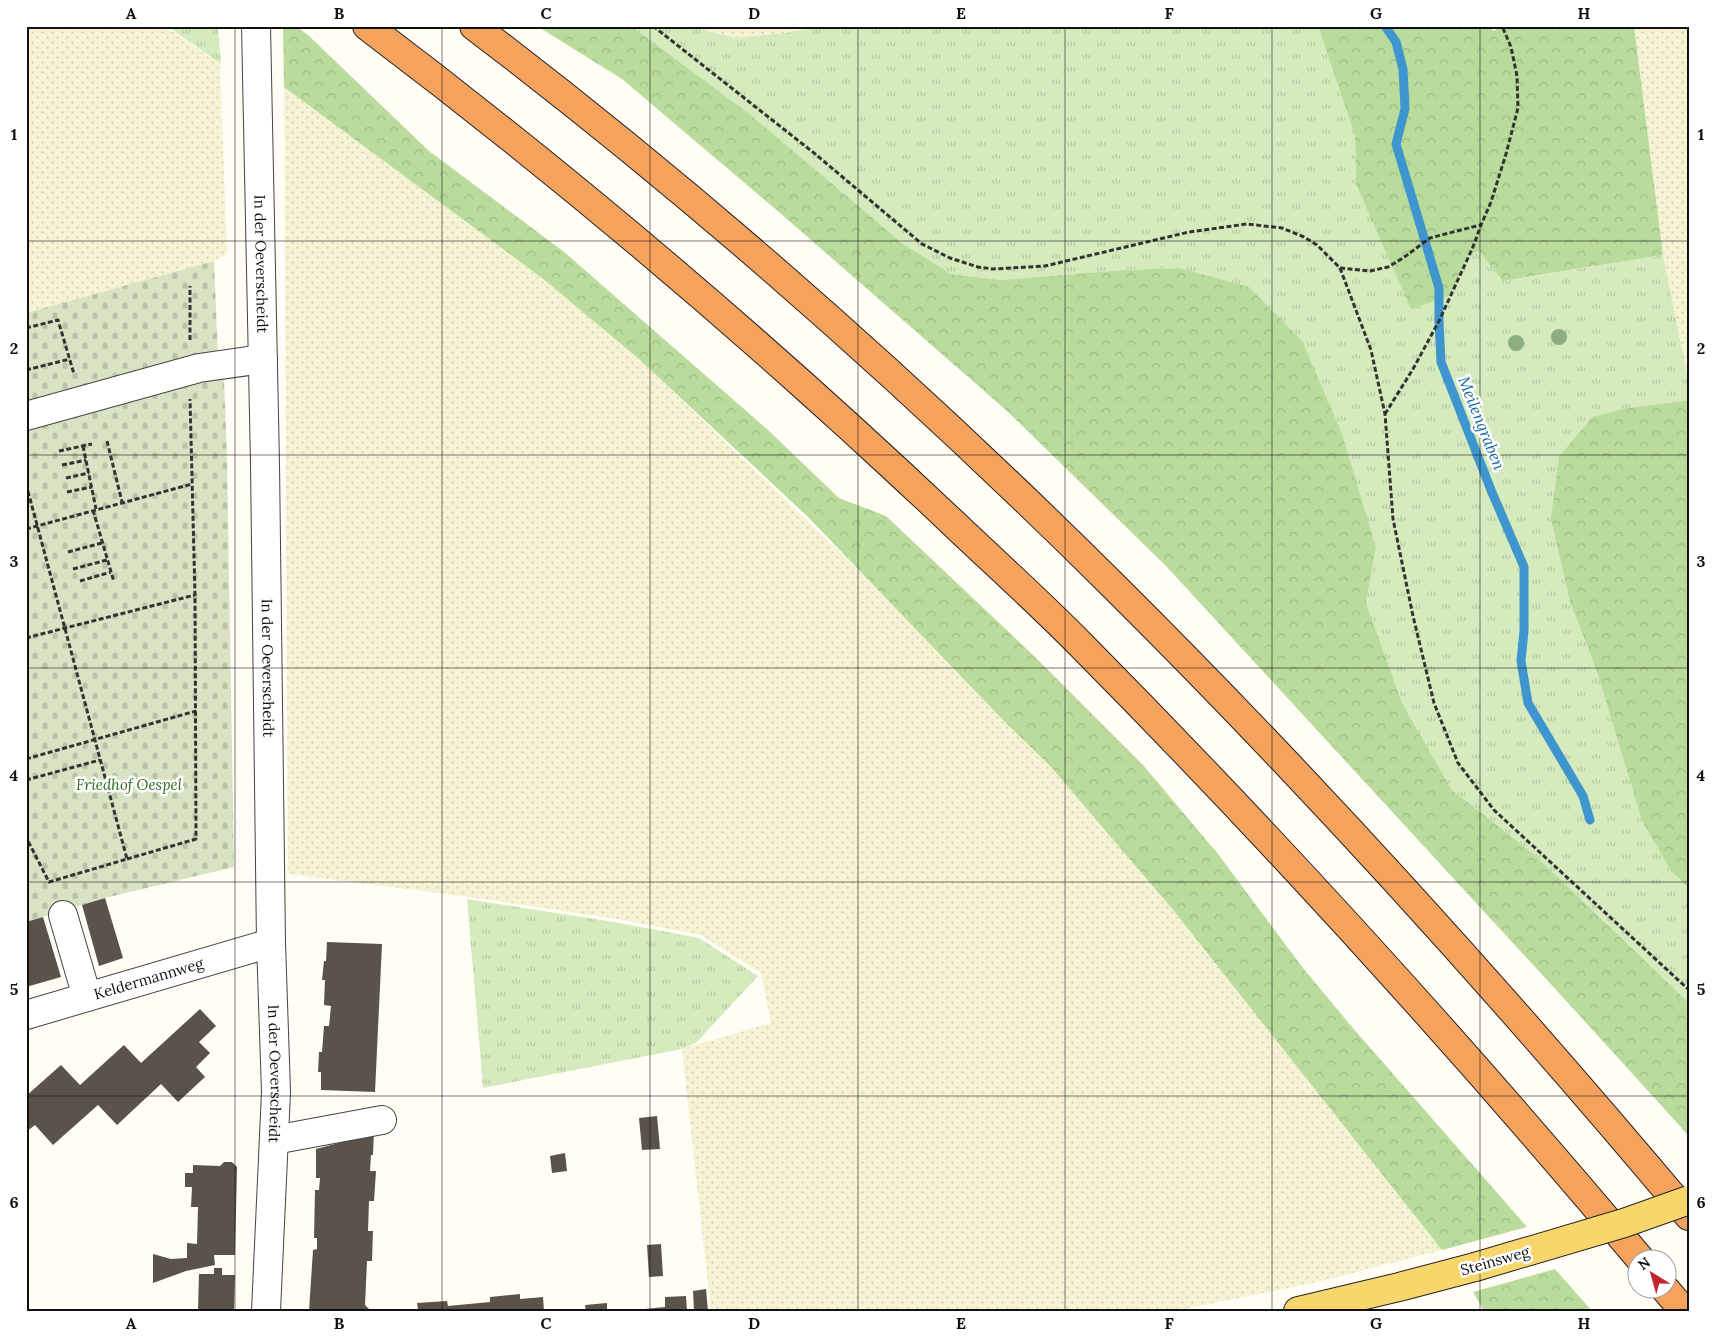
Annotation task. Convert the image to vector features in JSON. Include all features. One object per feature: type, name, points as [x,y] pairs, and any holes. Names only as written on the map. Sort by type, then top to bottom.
[{"type":"highway","points":[[366,26],[436,78],[565,181],[698,292],[886,459],[1078,642],[1217,784],[1366,947],[1473,1065],[1632,1250]]},
{"type":"highway","points":[[474,26],[533,71],[734,236],[928,407],[1104,575],[1204,676],[1448,938],[1633,1149],[1689,1216]]},
{"type":"highway","points":[[1675,1300],[1684,1311]]},
{"type":"main road","name":"Steinsweg","points":[[1298,1311],[1475,1267],[1624,1223],[1689,1200]]},
{"type":"street","name":"In der Oeverscheidt","points":[[256,26],[263,359],[271,943],[276,1092],[266,1311]]},
{"type":"street","points":[[26,416],[200,368],[263,359]]},
{"type":"street","points":[[63,915],[87,997]]},
{"type":"street","name":"Keldermannweg","points":[[26,1015],[271,943]]},
{"type":"street","points":[[274,1140],[382,1120]]},
{"type":"path","points":[[653,26],[814,153],[922,244],[950,258],[978,267],[993,269],[1045,266],[1189,232],[1247,224],[1282,228],[1304,237],[1317,245],[1340,268],[1371,350],[1385,414],[1393,519],[1434,703],[1458,763],[1494,810],[1689,990]]},
{"type":"path","points":[[1385,414],[1432,336],[1491,202],[1518,108],[1517,76],[1511,47],[1502,26]]},
{"type":"path","points":[[1340,268],[1370,271],[1388,267],[1430,238],[1481,225]]},
{"type":"path","points":[[26,837],[49,882],[196,839],[195,595],[190,286]]},
{"type":"path","points":[[26,328],[58,320],[82,401]]},
{"type":"path","points":[[26,370],[70,359]]},
{"type":"path","points":[[107,441],[122,502]]},
{"type":"path","points":[[59,451],[92,444]]},
{"type":"path","points":[[83,446],[92,487],[94,509],[114,582]]},
{"type":"path","points":[[62,465],[86,460]]},
{"type":"path","points":[[66,478],[89,473]]},
{"type":"path","points":[[26,484],[126,859]]},
{"type":"path","points":[[26,529],[94,509],[192,484]]},
{"type":"path","points":[[67,492],[92,487]]},
{"type":"path","points":[[68,552],[102,543]]},
{"type":"path","points":[[73,569],[107,560]]},
{"type":"path","points":[[80,581],[111,572]]},
{"type":"path","points":[[26,638],[195,595]]},
{"type":"path","points":[[26,759],[196,711]]},
{"type":"path","points":[[26,780],[100,760]]},
{"type":"shaded area","points":[[26,26],[165,26],[220,64],[227,254],[214,261],[26,313]]},
{"type":"shaded area","points":[[690,26],[822,26],[785,33],[735,38]]},
{"type":"shaded area","points":[[1634,26],[1689,26],[1689,384],[1663,255]]},
{"type":"shaded area","points":[[284,87],[542,278],[639,359],[877,588],[1005,722],[1051,767],[1174,911],[1442,1250],[1318,1282],[1175,1311],[711,1311],[682,1049],[771,1023],[761,973],[701,935],[617,919],[462,896],[288,874]]},
{"type":"green space","points":[[167,26],[218,26],[221,64]]},
{"type":"green space","points":[[283,26],[296,26],[308,35],[429,151],[563,251],[768,430],[839,498],[886,516],[1034,656],[1143,765],[1218,854],[1303,968],[1352,1027],[1527,1227],[1442,1250],[1174,911],[1051,767],[1005,722],[808,517],[639,359],[542,278],[284,87]]},
{"type":"green space","points":[[537,26],[631,26],[748,113],[902,243],[951,274],[1001,280],[1123,270],[1179,268],[1249,287],[1302,341],[1341,431],[1376,548],[1366,603],[1403,705],[1452,790],[1535,855],[1689,1003],[1689,1136],[1166,566],[1006,410],[780,213],[622,79]]},
{"type":"green space","points":[[631,26],[690,26],[735,38],[785,33],[822,26],[1318,26],[1355,136],[1356,184],[1450,296],[1468,256],[1479,251],[1504,281],[1663,255],[1689,384],[1689,400],[1628,408],[1570,602],[1597,672],[1642,821],[1671,871],[1689,888],[1689,1003],[1535,855],[1452,790],[1403,705],[1366,603],[1376,548],[1179,268],[1123,270],[1001,280],[951,274],[902,243]]},
{"type":"green space","points":[[1318,26],[1490,26],[1493,31],[1503,26],[1634,26],[1663,255],[1503,281],[1479,251],[1468,256],[1450,296],[1411,309],[1356,184],[1355,136]]},
{"type":"green space","name":"Friedhof Oespel","points":[[214,261],[218,355],[224,377],[227,458],[234,867],[105,898],[26,922],[26,313]]},
{"type":"green space","points":[[1689,400],[1689,888],[1671,871],[1642,821],[1597,672],[1570,602],[1551,518],[1559,457],[1592,417],[1628,408]]},
{"type":"green space","points":[[467,899],[614,922],[699,938],[758,976],[696,1043],[682,1049],[483,1088]]},
{"type":"green space","points":[[1555,1269],[1592,1311],[1484,1311],[1473,1292]]},
{"type":"building","points":[[105,898],[123,958],[99,966],[82,905]]},
{"type":"building","points":[[43,917],[61,977],[26,987],[26,922]]},
{"type":"building","points":[[327,942],[382,944],[375,1092],[321,1090],[321,1072],[318,1072],[319,1052],[322,1052],[324,1026],[329,1026],[331,1006],[324,1005],[325,980],[322,980]]},
{"type":"building","points":[[200,1009],[216,1026],[199,1042],[210,1053],[196,1067],[205,1077],[178,1102],[161,1084],[117,1125],[98,1105],[53,1145],[35,1125],[26,1132],[26,1096],[61,1065],[80,1085],[124,1045],[141,1063]]},
{"type":"building","points":[[657,1116],[660,1149],[642,1150],[639,1118]]},
{"type":"building","points":[[374,1130],[370,1171],[376,1171],[374,1201],[369,1201],[368,1231],[373,1231],[372,1261],[367,1261],[365,1305],[371,1311],[309,1311],[313,1250],[317,1249],[317,1238],[314,1238],[315,1190],[319,1190],[320,1178],[316,1178],[316,1149],[346,1141],[346,1137]]},
{"type":"building","points":[[565,1153],[567,1171],[552,1173],[550,1156]]},
{"type":"building","points":[[224,1162],[232,1162],[237,1167],[235,1255],[214,1255],[215,1265],[186,1271],[153,1283],[153,1254],[171,1259],[187,1258],[187,1243],[197,1244],[198,1207],[191,1207],[192,1187],[185,1187],[185,1173],[193,1173],[193,1165],[220,1166]]},
{"type":"building","points":[[661,1244],[663,1276],[649,1277],[647,1245]]},
{"type":"building","points":[[214,1268],[222,1268],[222,1275],[235,1275],[234,1311],[198,1311],[199,1274],[214,1274]]},
{"type":"building","points":[[706,1289],[708,1311],[694,1311],[693,1291]]},
{"type":"building","points":[[520,1294],[520,1299],[543,1297],[544,1311],[414,1311],[418,1309],[417,1303],[447,1301],[448,1306],[490,1302],[490,1297]]},
{"type":"building","points":[[686,1296],[687,1311],[645,1311],[645,1309],[665,1307],[665,1297]]},
{"type":"building","points":[[607,1303],[607,1311],[586,1311],[585,1305]]},
{"type":"waterway","name":"Meilengraben","points":[[1385,26],[1396,42],[1403,69],[1405,109],[1396,144],[1439,288],[1441,362],[1491,490],[1524,567],[1524,631],[1521,661],[1528,703],[1583,796],[1590,820]]}]
